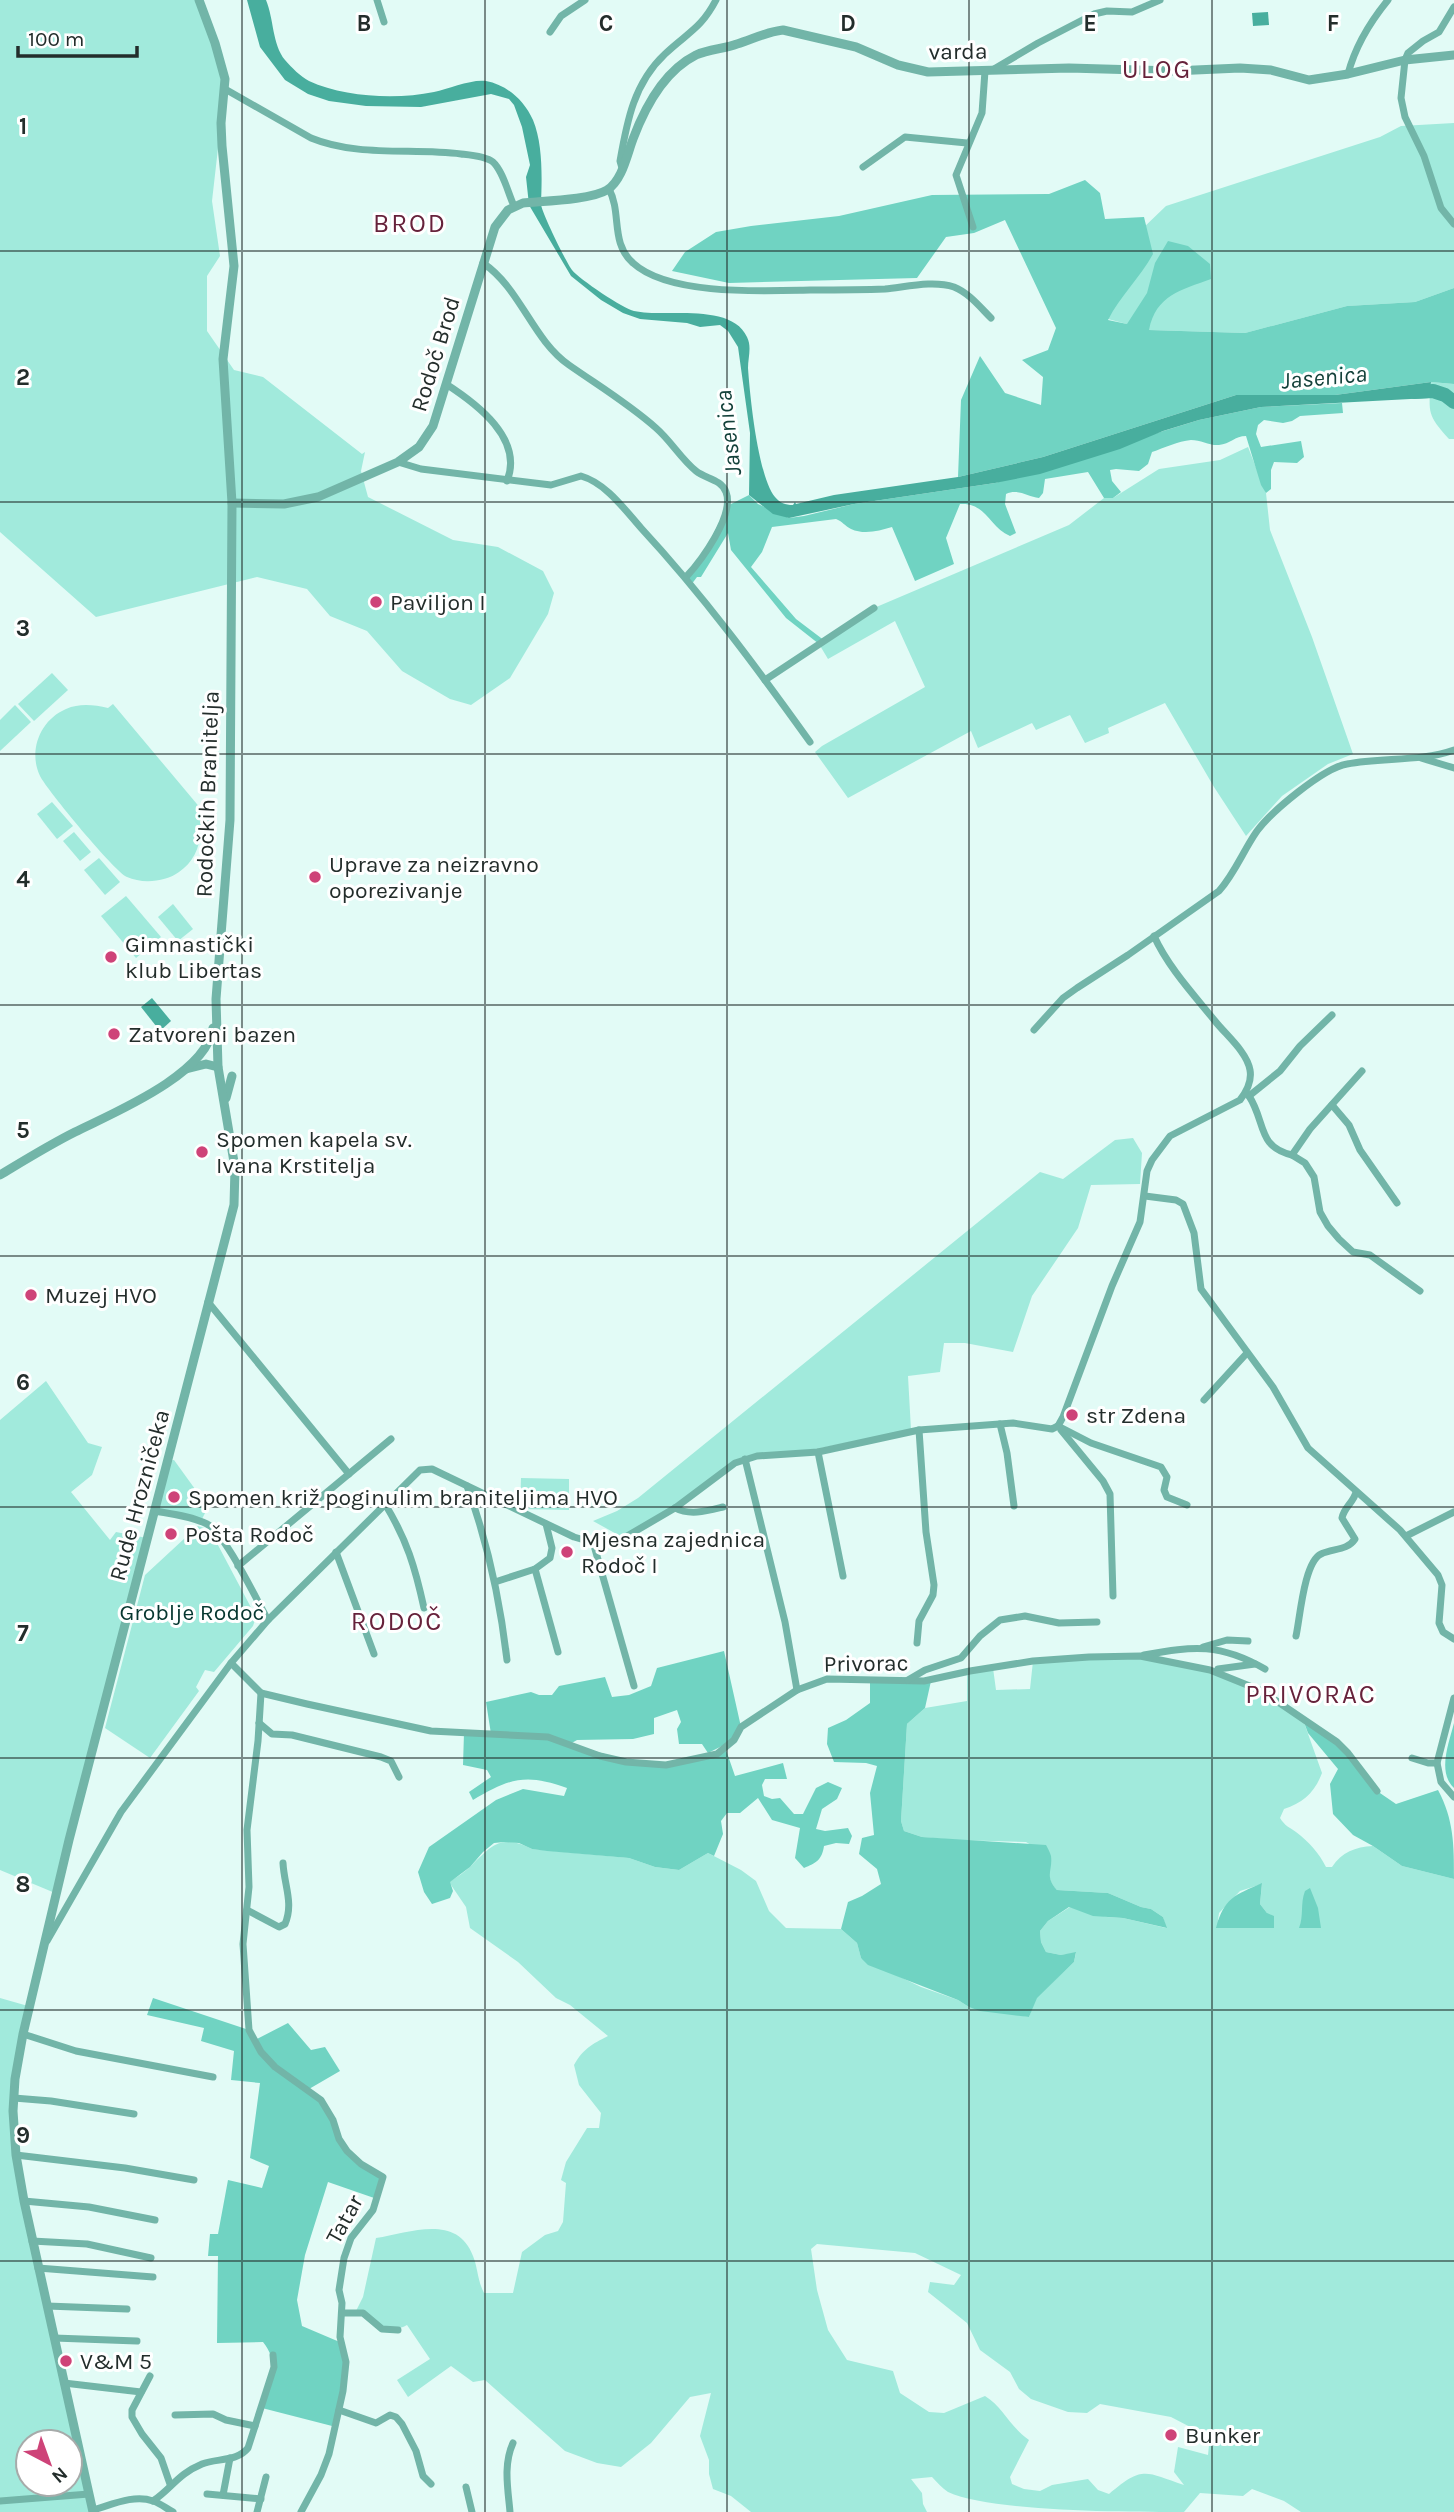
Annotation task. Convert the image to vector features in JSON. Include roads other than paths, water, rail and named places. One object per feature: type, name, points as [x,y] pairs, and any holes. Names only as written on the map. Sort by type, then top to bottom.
[{"type":"street","name":"Rodočkih Branitelja","points":[[199,0],[223,68],[225,89],[221,123],[222,146],[234,266],[223,359],[232,503],[230,820],[216,1004],[220,1085]]},
{"type":"street","points":[[377,0],[384,22]]},
{"type":"street","points":[[550,32],[556,21],[585,0]]},
{"type":"street","points":[[622,168],[620,161],[636,92],[662,56],[702,23],[716,0]]},
{"type":"street","points":[[1141,10],[1153,0]]},
{"type":"street","points":[[973,227],[956,175],[967,143],[982,113],[989,70],[1094,14],[1141,10],[1160,0]]},
{"type":"street","points":[[1348,74],[1352,56],[1388,0]]},
{"type":"street","points":[[1453,11],[1439,32],[1414,47],[1405,60],[1401,83],[1402,108],[1427,163],[1441,208],[1454,224]]},
{"type":"street","name":"varda","points":[[609,189],[622,168],[644,113],[672,73],[698,54],[736,45],[773,31],[792,31],[856,47],[911,69],[928,72],[1116,68],[1173,71],[1241,68],[1271,70],[1309,79],[1348,74],[1405,60],[1454,55]]},
{"type":"street","points":[[225,89],[325,144],[362,149],[430,150],[488,159],[497,167],[518,204],[589,196],[609,189],[615,205],[620,246],[633,264],[658,277],[694,286],[743,291],[861,290],[943,285],[962,291],[991,318]]},
{"type":"street","points":[[863,167],[905,137],[967,143]]},
{"type":"street","name":"Rodoč Brod","points":[[232,503],[284,504],[307,500],[398,462],[427,438],[495,227],[501,216],[518,204]]},
{"type":"street","points":[[483,263],[513,290],[560,358],[601,385],[655,427],[698,473],[724,488],[728,499],[723,519],[706,553],[686,577]]},
{"type":"street","points":[[446,384],[472,401],[500,433],[513,462],[507,481]]},
{"type":"street","points":[[398,462],[421,469],[551,485],[575,478],[587,478],[606,491],[686,577],[810,742]]},
{"type":"street","points":[[765,680],[874,608]]},
{"type":"street","points":[[1034,1030],[1063,998],[1219,891],[1268,818],[1325,774],[1347,764],[1418,757],[1454,750]]},
{"type":"street","points":[[1418,757],[1454,768]]},
{"type":"street","points":[[1154,936],[1166,957],[1247,1060],[1251,1076],[1247,1094],[1261,1119],[1269,1143],[1275,1150],[1292,1155],[1305,1163],[1314,1177],[1320,1212],[1328,1226],[1353,1252],[1370,1255],[1420,1291]]},
{"type":"street","points":[[0,1175],[76,1131],[137,1102],[199,1056],[211,1038],[216,1004]]},
{"type":"street","points":[[44,1947],[121,1812],[231,1664],[268,1620],[414,1473],[426,1468],[432,1469],[574,1537],[610,1543],[622,1539],[675,1508],[721,1472],[745,1460],[818,1452],[919,1430],[1000,1424],[1024,1424],[1052,1429],[1058,1426],[1112,1286],[1136,1234],[1145,1196],[1147,1171],[1164,1142],[1182,1129],[1232,1106],[1280,1071],[1300,1046],[1332,1015]]},
{"type":"street","points":[[199,1056],[217,1056]]},
{"type":"street","points":[[181,1070],[206,1064],[218,1067]]},
{"type":"street","points":[[1292,1155],[1310,1129],[1362,1071]]},
{"type":"street","points":[[225,1110],[226,1093],[232,1076]]},
{"type":"street","name":"Rude Hrozničeka","points":[[93,2511],[24,2201],[16,2155],[14,2098],[23,2034],[55,1893],[234,1205],[236,1188],[220,1085]]},
{"type":"street","points":[[1332,1105],[1349,1125],[1360,1150],[1397,1203]]},
{"type":"street","points":[[1145,1196],[1175,1200],[1183,1204],[1194,1233],[1201,1289],[1273,1387],[1308,1448],[1406,1536],[1440,1579],[1442,1591],[1439,1623],[1443,1632],[1454,1639]]},
{"type":"street","points":[[208,1302],[349,1474]]},
{"type":"street","points":[[1204,1400],[1247,1353]]},
{"type":"street","points":[[1000,1424],[1009,1463],[1014,1506]]},
{"type":"street","points":[[1058,1426],[1103,1448],[1161,1467],[1167,1477],[1164,1490],[1167,1497],[1187,1505]]},
{"type":"street","points":[[1058,1426],[1103,1481],[1110,1494],[1113,1596]]},
{"type":"street","points":[[917,1643],[919,1621],[933,1595],[934,1585],[926,1532],[919,1430]]},
{"type":"street","points":[[238,1566],[391,1438]]},
{"type":"street","points":[[818,1452],[843,1576]]},
{"type":"street","points":[[745,1460],[785,1622],[797,1690]]},
{"type":"street","points":[[467,1485],[485,1537],[507,1660]]},
{"type":"street","points":[[1296,1636],[1311,1562],[1321,1554],[1349,1546],[1355,1539],[1342,1518],[1355,1499],[1356,1492]]},
{"type":"street","points":[[385,1504],[400,1529],[414,1564],[424,1608]]},
{"type":"street","points":[[675,1508],[683,1512],[693,1512],[723,1507]]},
{"type":"street","points":[[155,1511],[195,1519],[210,1525],[222,1537],[268,1620]]},
{"type":"street","points":[[1406,1536],[1454,1512]]},
{"type":"street","points":[[495,1583],[547,1562],[552,1554],[546,1524]]},
{"type":"street","points":[[593,1542],[634,1686]]},
{"type":"street","points":[[336,1552],[374,1654]]},
{"type":"street","points":[[535,1569],[558,1652]]},
{"type":"street","points":[[905,1682],[925,1670],[961,1658],[980,1636],[1000,1620],[1025,1616],[1059,1623],[1097,1622]]},
{"type":"street","points":[[1140,1656],[1203,1647],[1227,1640],[1248,1641]]},
{"type":"street","points":[[1203,1647],[1243,1658],[1265,1669]]},
{"type":"street","name":"Privorac","points":[[261,1693],[431,1731],[548,1737],[600,1756],[626,1762],[666,1765],[717,1754],[734,1741],[741,1727],[797,1690],[827,1679],[905,1682],[1033,1661],[1140,1656],[1210,1670],[1262,1691],[1324,1732],[1348,1753],[1377,1791]]},
{"type":"street","points":[[231,1664],[261,1693]]},
{"type":"street","points":[[1210,1670],[1256,1664]]},
{"type":"street","name":"Tatar","points":[[261,1693],[247,1830],[249,1887],[243,1944],[249,2030],[261,2052],[275,2067],[307,2087],[321,2100],[347,2151],[361,2164],[383,2177],[373,2210],[351,2238],[346,2250],[339,2290],[342,2303],[341,2337],[346,2362],[339,2410],[333,2443],[325,2465],[301,2512]]},
{"type":"street","points":[[1454,1698],[1437,1763],[1441,1782],[1454,1797]]},
{"type":"street","points":[[259,1723],[272,1734],[303,1737],[391,1761],[399,1777]]},
{"type":"street","points":[[1412,1758],[1437,1763]]},
{"type":"street","points":[[247,1910],[279,1927],[285,1924],[289,1910],[289,1894],[283,1863]]},
{"type":"street","points":[[23,2034],[96,2055],[214,2077]]},
{"type":"street","points":[[14,2098],[134,2114]]},
{"type":"street","points":[[16,2155],[125,2168],[194,2180]]},
{"type":"street","points":[[24,2201],[89,2207],[155,2220]]},
{"type":"street","points":[[33,2241],[87,2244],[150,2258]]},
{"type":"street","points":[[38,2268],[153,2277]]},
{"type":"street","points":[[47,2306],[127,2309]]},
{"type":"street","points":[[342,2313],[363,2313],[382,2329],[398,2330]]},
{"type":"street","points":[[54,2338],[136,2341]]},
{"type":"street","points":[[153,2501],[166,2492],[170,2484],[204,2463],[243,2455],[248,2448],[274,2367],[273,2355]]},
{"type":"street","points":[[150,2376],[132,2410],[132,2417],[161,2458],[170,2484]]},
{"type":"street","points":[[64,2383],[141,2392]]},
{"type":"street","points":[[339,2410],[376,2423],[390,2416],[396,2417],[416,2451],[423,2476],[430,2484]]},
{"type":"street","points":[[175,2414],[213,2414],[226,2420],[255,2426]]},
{"type":"street","points":[[510,2512],[507,2466],[513,2443]]},
{"type":"street","points":[[223,2495],[230,2458]]},
{"type":"street","points":[[257,2512],[266,2477]]},
{"type":"street","points":[[466,2487],[472,2512]]},
{"type":"street","points":[[0,2501],[89,2494]]},
{"type":"street","points":[[207,2494],[261,2499]]},
{"type":"street","points":[[93,2511],[125,2501],[153,2501],[173,2512]]},
{"type":"waterway","name":"Jasenica","points":[[1414,392],[1433,391],[1454,402]]},
{"type":"place","name":"Paviljon I","points":[[376,602]]},
{"type":"place","name":"Uprave za neizravno oporezivanje","points":[[315,877]]},
{"type":"place","name":"Gimnastički klub Libertas","points":[[111,957]]},
{"type":"place","name":"Zatvoreni bazen","points":[[114,1034]]},
{"type":"place","name":"Spomen kapela sv. Ivana Krstitelja","points":[[202,1152]]},
{"type":"place","name":"Muzej HVO","points":[[31,1295]]},
{"type":"place","name":"str Zdena","points":[[1072,1415]]},
{"type":"place","name":"Spomen križ poginulim braniteljima HVO","points":[[174,1497]]},
{"type":"place","name":"Pošta Rodoč","points":[[171,1534]]},
{"type":"place","name":"Mjesna zajednica Rodoč I","points":[[567,1552]]},
{"type":"place","name":"V&M 5","points":[[66,2361]]},
{"type":"place","name":"Bunker","points":[[1171,2435]]},
{"type":"district","name":"ULOG","points":[[1157,69]]},
{"type":"district","name":"BROD","points":[[410,223]]},
{"type":"district","name":"RODOČ","points":[[397,1621]]},
{"type":"district","name":"PRIVORAC","points":[[1311,1694]]},
{"type":"park label","name":"Groblje Rodoč","points":[[192,1612]]}]
